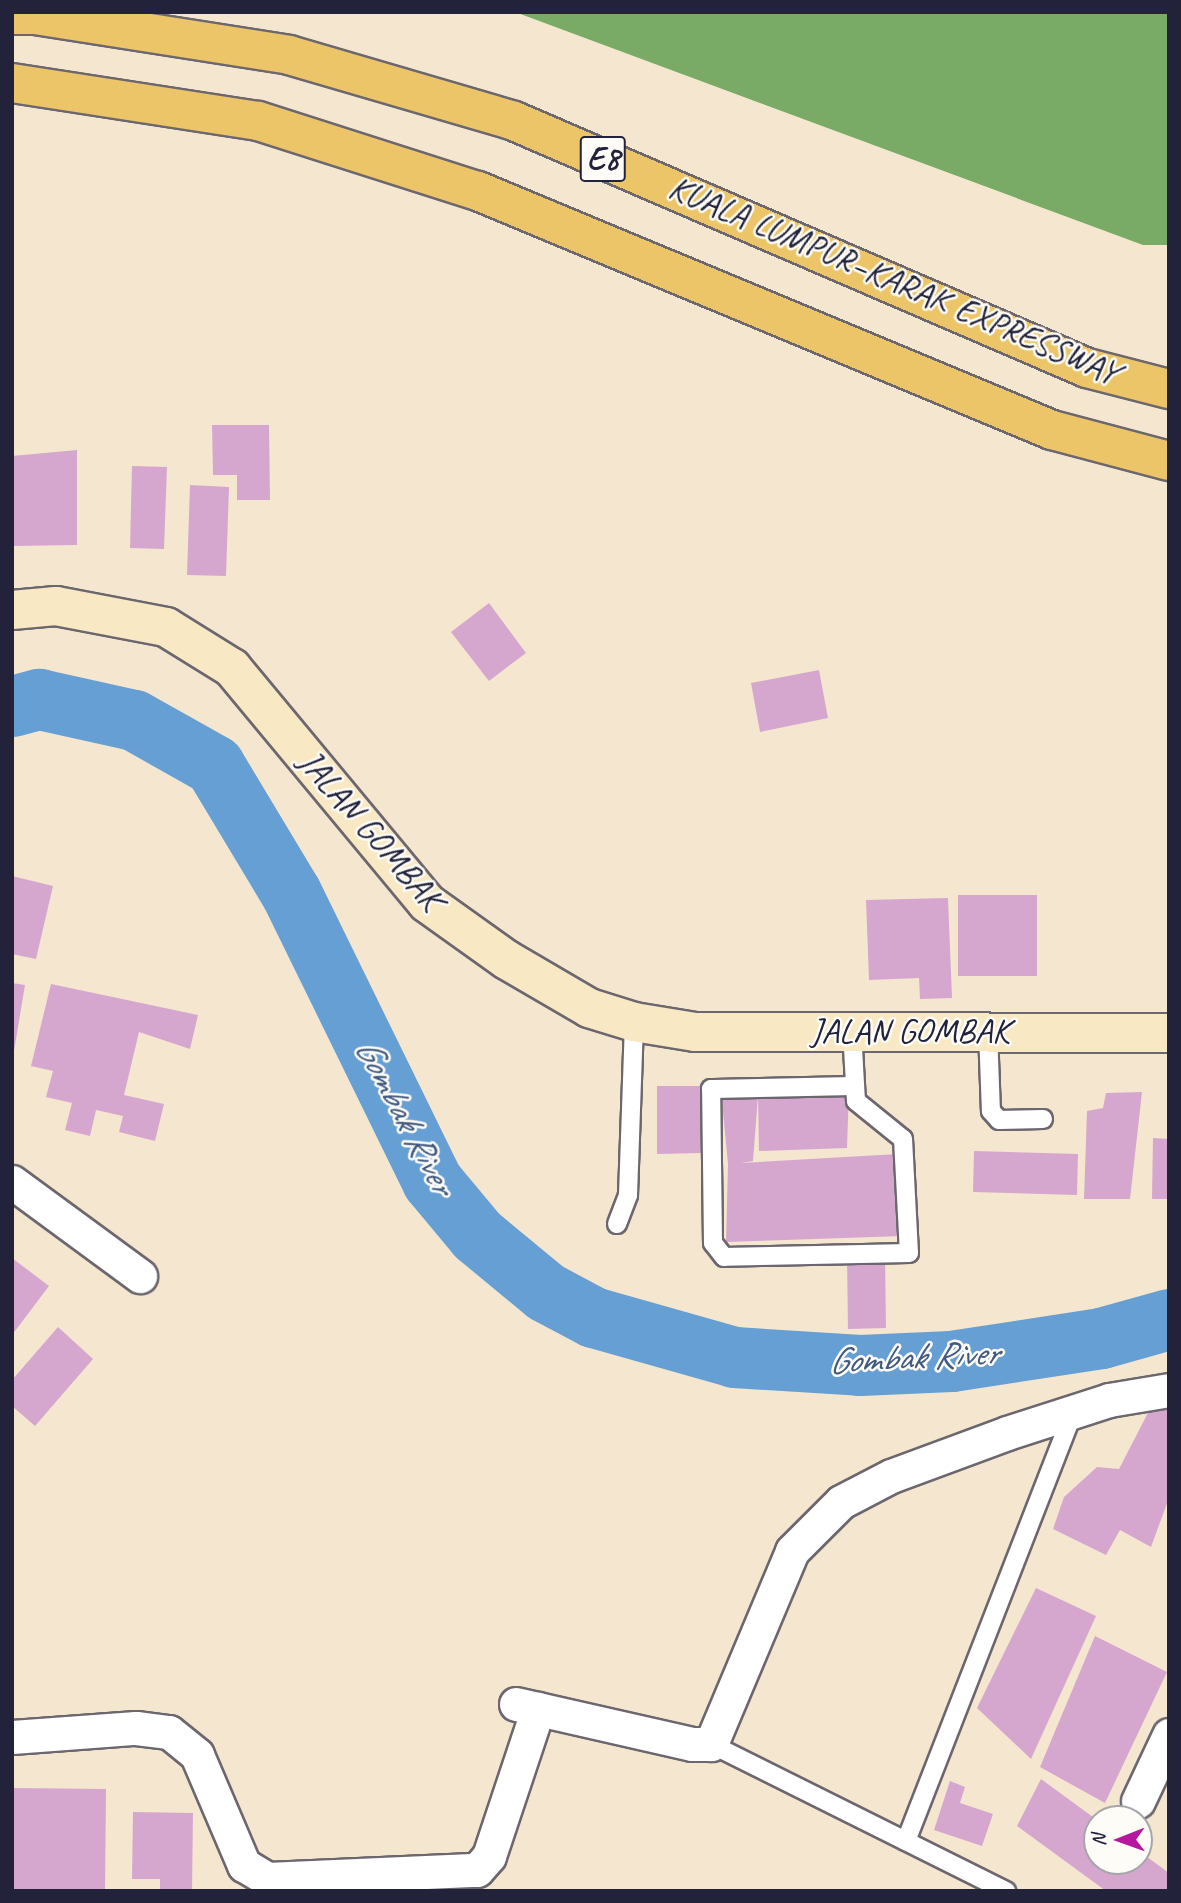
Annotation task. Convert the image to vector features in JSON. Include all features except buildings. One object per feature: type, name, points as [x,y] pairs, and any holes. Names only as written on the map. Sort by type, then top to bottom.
[{"type":"highway","name":"KUALA LUMPUR–KARAK EXPRESSWAY","points":[[12,15],[35,15],[289,55],[514,121],[1087,368],[1169,389]]},
{"type":"highway","name":"KUALA LUMPUR–KARAK EXPRESSWAY","points":[[12,82],[258,121],[478,191],[1052,430],[1169,461]]},
{"type":"main road","name":"JALAN GOMBAK","points":[[12,610],[56,606],[166,627],[232,668],[427,903],[507,960],[589,1008],[634,1022],[695,1032],[852,1030],[1169,1033]]},
{"type":"street","points":[[12,1182],[140,1276]]},
{"type":"street","points":[[12,1737],[136,1728],[169,1732],[197,1755],[244,1865],[267,1879],[477,1870],[489,1856],[527,1706],[691,1744],[711,1744],[792,1551],[841,1502],[891,1476],[1073,1412],[1169,1390]]},
{"type":"street","points":[[1139,1801],[1169,1735]]},
{"type":"lane","points":[[617,1224],[628,1195],[634,1022]]},
{"type":"lane","points":[[852,1030],[856,1101],[903,1139],[909,1254],[724,1257],[713,1244],[711,1089],[855,1086]]},
{"type":"lane","points":[[988,1031],[991,1111],[999,1120],[1043,1119]]},
{"type":"lane","points":[[906,1841],[1073,1412]]},
{"type":"lane","points":[[711,1744],[1006,1891]]},
{"type":"green space","points":[[515,12],[1169,12],[1169,245],[1143,245]]},
{"type":"waterway","name":"Gombak River","points":[[12,706],[39,699],[134,720],[214,765],[291,893],[432,1181],[477,1235],[546,1292],[593,1317],[734,1357],[860,1365],[951,1361],[1101,1338],[1169,1319]]}]
